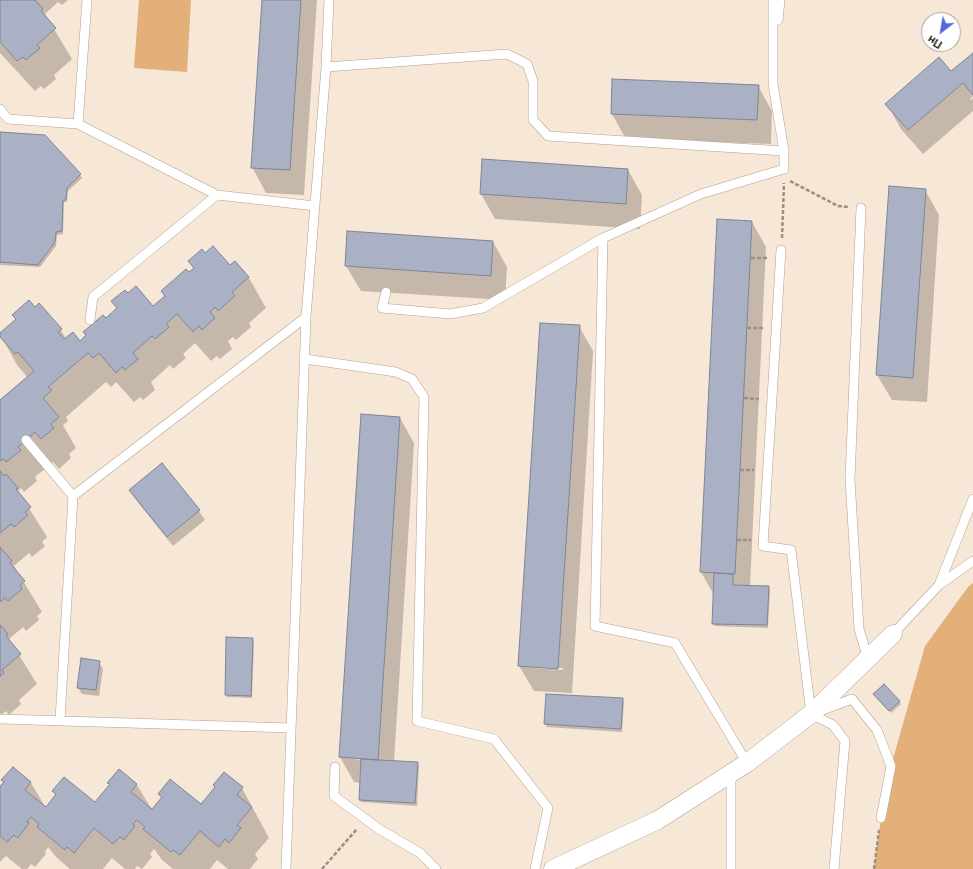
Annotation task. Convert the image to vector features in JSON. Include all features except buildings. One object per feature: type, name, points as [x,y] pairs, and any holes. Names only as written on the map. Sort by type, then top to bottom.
[{"type":"street","points":[[553,869],[658,820],[747,763],[811,714],[893,634]]},
{"type":"lane","points":[[78,124],[87,0]]},
{"type":"lane","points":[[286,869],[306,317],[326,67],[329,0]]},
{"type":"lane","points":[[386,292],[382,308],[450,314],[483,308],[603,238],[702,194],[784,169],[784,151],[773,84],[773,0]]},
{"type":"lane","points":[[772,61],[780,0]]},
{"type":"lane","points":[[326,67],[507,54],[527,64],[533,81],[533,120],[548,136],[784,151]]},
{"type":"lane","points":[[0,109],[8,119],[78,124],[217,195],[315,206]]},
{"type":"lane","points":[[90,320],[93,297],[217,195]]},
{"type":"lane","points":[[861,208],[850,479],[859,629],[868,659]]},
{"type":"lane","points":[[603,238],[594,626],[675,643],[747,763]]},
{"type":"lane","points":[[781,250],[763,546],[791,550],[811,714]]},
{"type":"lane","points":[[73,496],[306,317]]},
{"type":"lane","points":[[305,359],[396,372],[412,379],[424,398],[417,721],[494,739],[548,808],[535,869]]},
{"type":"lane","points":[[26,440],[73,496],[60,720]]},
{"type":"lane","points":[[940,585],[973,498]]},
{"type":"lane","points":[[893,634],[940,585],[973,561]]},
{"type":"lane","points":[[811,714],[852,699],[877,730],[891,766],[881,818]]},
{"type":"lane","points":[[811,714],[833,725],[845,740],[834,869]]},
{"type":"lane","points":[[0,719],[290,728]]},
{"type":"lane","points":[[335,767],[334,796],[365,819],[420,853],[436,869]]},
{"type":"lane","points":[[731,774],[731,869]]},
{"type":"path","points":[[781,250],[784,178],[838,206],[861,208]]},
{"type":"path","points":[[874,869],[881,818]]},
{"type":"path","points":[[322,869],[365,819]]},
{"type":"shaded area","points":[[139,0],[191,0],[187,72],[134,68]]},
{"type":"shaded area","points":[[973,583],[973,869],[874,869],[881,818],[891,766],[925,646],[968,587]]}]
